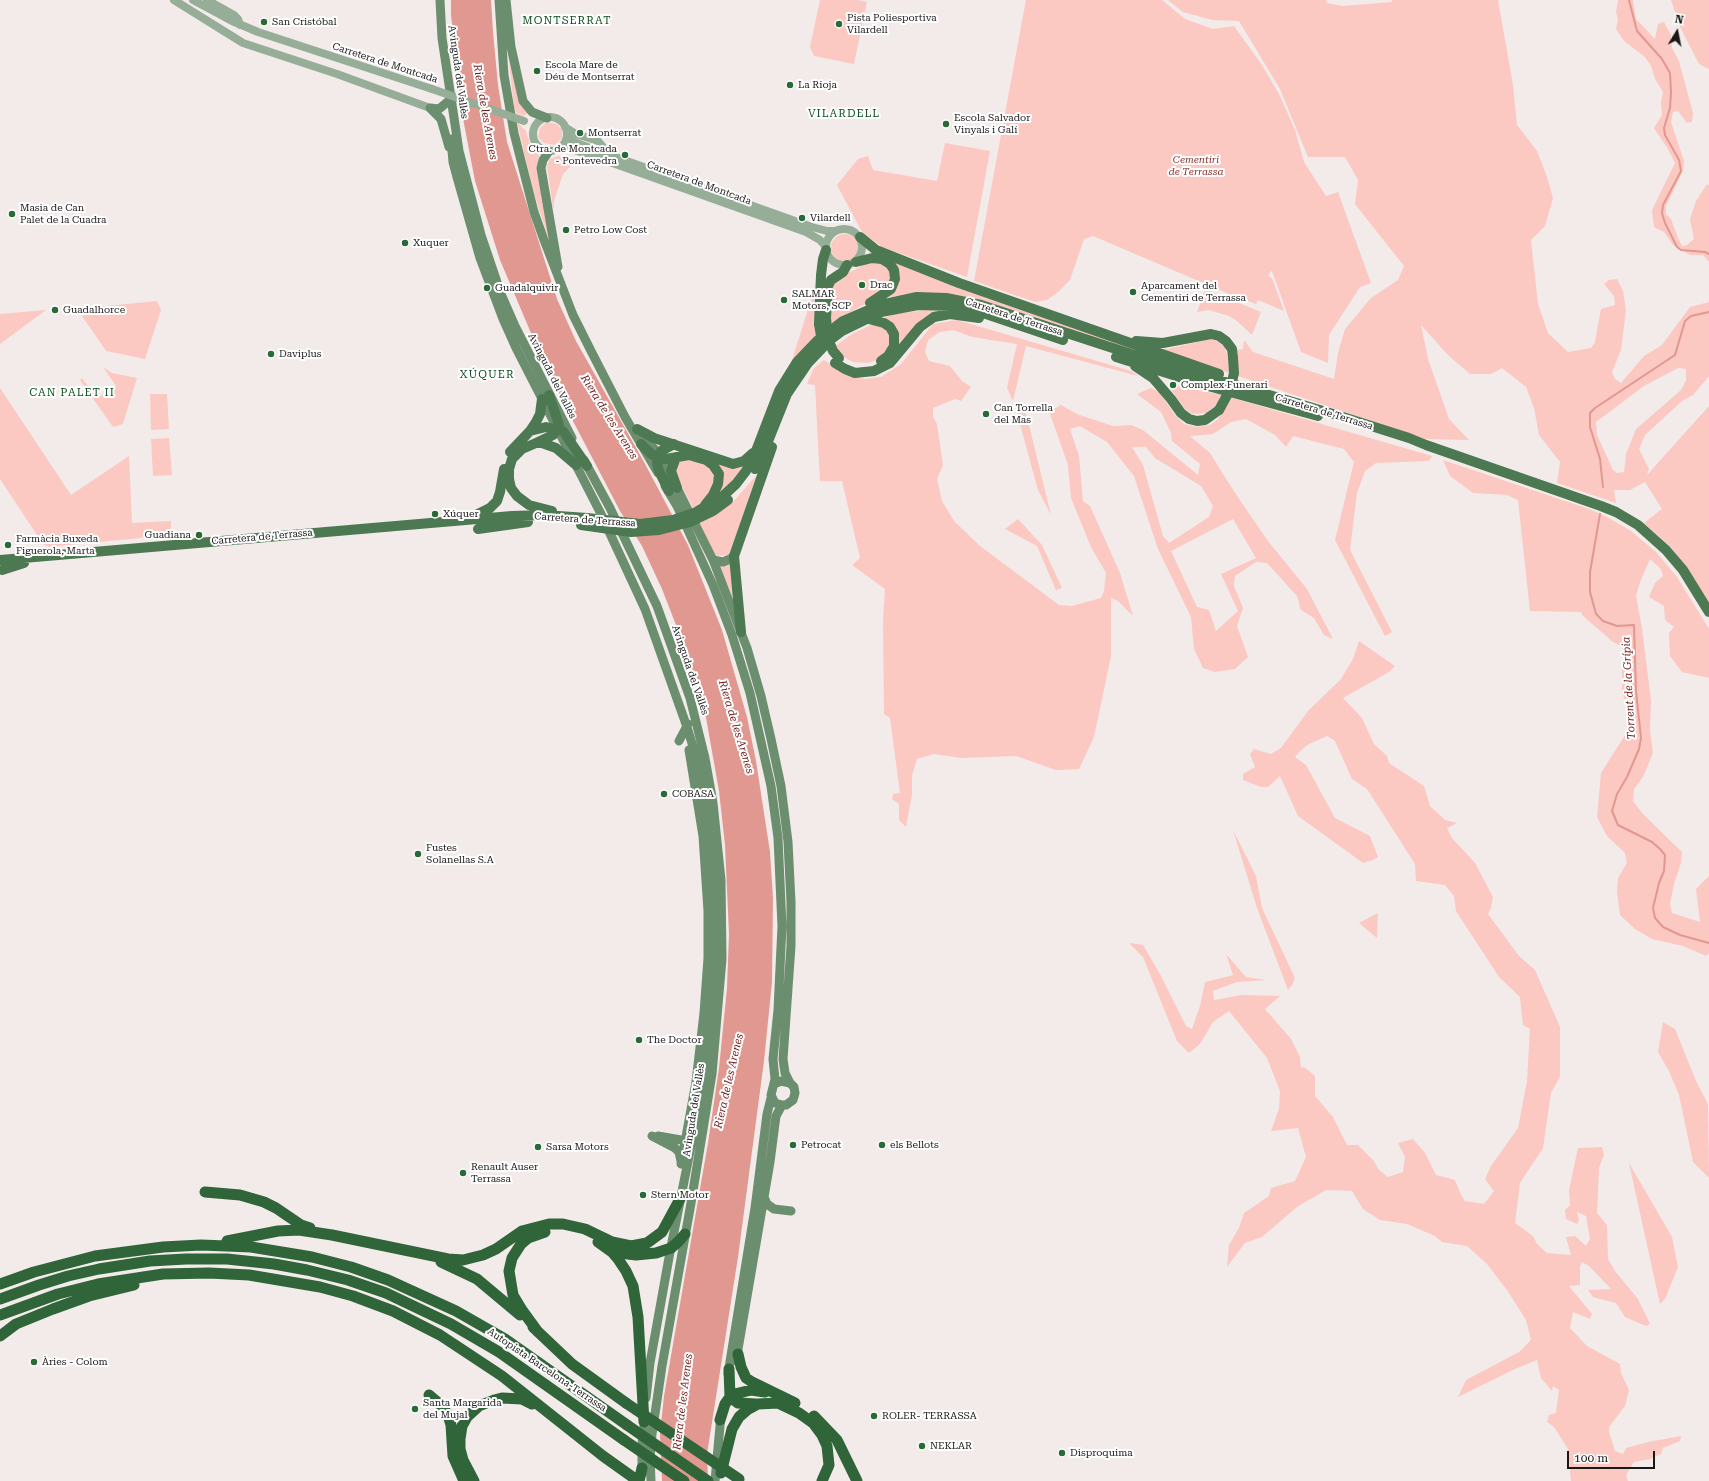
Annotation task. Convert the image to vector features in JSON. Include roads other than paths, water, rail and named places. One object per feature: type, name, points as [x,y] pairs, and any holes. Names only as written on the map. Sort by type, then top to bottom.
[{"type":"highway","points":[[205,1192],[240,1195],[264,1202],[276,1208],[301,1225],[332,1235]]},
{"type":"highway","points":[[201,1245],[288,1230],[332,1235],[448,1259],[463,1260],[496,1249],[522,1231],[549,1224],[563,1224],[580,1228],[623,1246],[640,1245],[653,1240],[662,1232],[681,1197]]},
{"type":"highway","points":[[538,1332],[522,1310],[513,1295],[510,1286],[508,1272],[510,1262],[521,1244],[528,1238],[538,1233],[561,1231],[587,1236],[612,1252],[626,1270],[635,1295],[638,1317],[644,1422]]},
{"type":"highway","points":[[612,1252],[636,1255],[656,1253],[671,1248],[685,1234]]},
{"type":"highway","name":"Autopista Barcelona-Terrassa","points":[[0,1284],[34,1272],[94,1256],[163,1247],[201,1245],[251,1247],[312,1257],[370,1274],[422,1294],[456,1311],[505,1339],[708,1481]]},
{"type":"highway","points":[[404,1250],[446,1263],[477,1278],[502,1298],[560,1354],[585,1374],[740,1480]]},
{"type":"highway","name":"Autopista Barcelona-Terrassa","points":[[0,1299],[68,1276],[98,1269],[150,1261],[186,1259],[226,1260],[274,1264],[348,1280],[386,1293],[451,1324],[499,1352],[684,1481]]},
{"type":"highway","points":[[0,1315],[58,1294],[98,1284],[141,1276],[185,1273],[230,1273],[286,1280],[320,1287],[353,1296],[393,1311],[421,1325],[479,1360],[529,1396],[547,1412],[615,1465],[639,1481],[642,1468]]},
{"type":"highway","points":[[0,1336],[16,1324],[53,1309],[89,1296],[129,1286],[189,1276],[286,1280]]},
{"type":"highway","points":[[738,1354],[742,1371],[746,1378],[803,1408],[826,1427],[837,1440],[857,1481]]},
{"type":"highway","points":[[729,1369],[730,1397]]},
{"type":"highway","points":[[720,1420],[725,1404],[730,1397],[740,1392],[751,1390],[777,1394]]},
{"type":"highway","points":[[429,1395],[442,1406],[448,1415],[451,1425],[453,1456],[464,1481]]},
{"type":"highway","points":[[730,1397],[738,1403],[778,1403],[799,1413],[813,1423],[828,1446],[829,1464],[822,1481]]},
{"type":"highway","points":[[474,1481],[463,1460],[460,1439],[462,1426],[473,1411],[494,1400],[512,1398],[522,1400],[547,1412]]},
{"type":"highway","points":[[719,1478],[732,1429],[739,1417],[747,1410],[758,1404]]},
{"type":"main road","name":"Avinguda del Vallès","points":[[436,0],[437,35],[459,152],[468,188],[487,256],[545,397]]},
{"type":"main road","name":"Avinguda del Vallès","points":[[440,0],[453,162],[480,258],[503,319],[545,397],[587,466],[610,508],[656,606],[690,698],[700,738],[713,803],[719,853],[722,907],[722,959],[718,1013],[710,1082],[652,1434],[650,1458],[651,1481]]},
{"type":"main road","points":[[499,0],[504,75],[514,133],[534,212],[552,264],[591,352],[641,444],[673,490],[713,585],[732,635],[750,693],[771,786],[778,838],[782,926],[778,1010],[773,1060],[775,1076],[774,1084],[770,1092],[771,1098],[767,1114],[755,1208],[720,1420],[719,1478]]},
{"type":"main road","points":[[506,0],[511,47],[523,101],[532,112],[543,120]]},
{"type":"main road","points":[[430,108],[439,109],[449,101]]},
{"type":"main road","points":[[430,108],[441,120],[453,162]]},
{"type":"main road","points":[[549,151],[543,160],[541,168],[553,240],[567,299]]},
{"type":"main road","points":[[860,237],[876,250],[960,283],[1100,332],[1132,345],[1262,389],[1286,400]]},
{"type":"main road","points":[[826,249],[821,275],[822,344],[827,354],[845,369],[860,373],[869,373],[883,368],[894,360],[923,324],[942,314],[960,315],[1025,327]]},
{"type":"main road","points":[[822,321],[830,283],[834,277],[852,264],[872,258],[885,260],[894,270],[894,282],[891,289],[843,321]]},
{"type":"main road","name":"Carretera de Terrassa","points":[[584,521],[631,532],[659,530],[690,522],[713,511],[721,497],[743,475],[754,456],[777,396],[789,373],[814,344],[843,321],[872,307],[900,300],[925,297],[958,299],[988,307],[1184,371],[1286,400],[1409,438],[1616,512],[1646,532],[1666,550],[1682,570],[1709,612]]},
{"type":"main road","name":"Carretera de Terrassa","points":[[248,541],[333,531],[531,518],[552,522],[584,521],[648,523],[673,520],[696,512],[721,497],[740,489],[754,469],[765,449],[782,405],[792,386],[808,363],[830,340],[842,331],[865,318],[881,312],[901,307],[936,304],[968,309],[1128,361],[1234,393],[1404,441],[1426,445]]},
{"type":"main road","points":[[837,361],[864,366],[878,363],[890,353],[895,343],[892,330],[884,323],[865,318]]},
{"type":"main road","points":[[1100,332],[1142,342],[1155,343],[1172,342],[1205,334],[1215,335],[1226,341],[1232,349],[1234,373],[1230,390],[1219,410],[1205,420],[1197,421],[1189,419],[1181,413],[1171,398],[1153,378],[1128,361]]},
{"type":"main road","points":[[1153,378],[1234,393]]},
{"type":"main road","points":[[741,632],[734,556],[754,496],[787,407],[792,386]]},
{"type":"main road","points":[[545,397],[559,422],[557,429],[553,435],[522,449],[512,459],[508,474],[510,484],[513,491],[521,500],[534,506],[584,521]]},
{"type":"main road","points":[[476,515],[486,511],[497,501],[507,458],[512,450],[530,431],[540,414],[545,397]]},
{"type":"main road","points":[[619,404],[637,429],[651,444],[659,458]]},
{"type":"main road","points":[[530,431],[543,427],[563,430],[587,466]]},
{"type":"main road","name":"Avinguda del Vallès","points":[[557,429],[619,551],[645,609],[687,727],[691,743],[704,836],[708,911],[708,958],[704,1013],[696,1082],[686,1142],[681,1197],[650,1363],[644,1422],[642,1468],[643,1481]]},
{"type":"main road","points":[[637,429],[654,438],[733,464],[744,461],[756,448]]},
{"type":"main road","points":[[536,443],[547,444],[556,448],[576,465]]},
{"type":"main road","points":[[641,444],[650,453],[659,458],[684,455],[706,460],[713,465],[717,471],[719,477],[717,488],[721,497]]},
{"type":"main road","points":[[674,444],[664,448],[659,458],[658,466],[713,560],[741,632],[761,696],[777,765],[788,842],[791,902],[791,946],[783,1059],[785,1072],[790,1083],[794,1087],[795,1096],[790,1103],[782,1105],[775,1103],[771,1098]]},
{"type":"main road","points":[[673,490],[671,471],[676,457]]},
{"type":"main road","points":[[333,531],[353,526],[476,515],[514,513],[531,518]]},
{"type":"main road","points":[[478,529],[531,518]]},
{"type":"main road","name":"Carretera de Terrassa","points":[[20,561],[248,541],[514,521],[531,518]]},
{"type":"main road","points":[[0,556],[20,561]]},
{"type":"main road","points":[[713,560],[726,561],[734,556]]},
{"type":"main road","points":[[1,565],[20,561]]},
{"type":"main road","points":[[686,689],[689,714],[687,727],[678,741],[691,743]]},
{"type":"main road","points":[[774,1084],[781,1081],[790,1083]]},
{"type":"main road","points":[[719,1478],[730,1397],[764,1197],[776,1116],[782,1105]]},
{"type":"main road","points":[[681,1197],[681,1164],[679,1152],[674,1147],[652,1136],[686,1142],[694,1152],[696,1168]]},
{"type":"main road","points":[[674,1147],[686,1142]]},
{"type":"main road","points":[[681,1164],[686,1142]]},
{"type":"main road","points":[[764,1197],[767,1204],[774,1210],[791,1211]]},
{"type":"street","points":[[174,0],[244,43],[279,56],[337,74],[430,108]]},
{"type":"street","name":"Carretera de Montcada","points":[[193,0],[240,25],[286,42],[432,89],[524,121],[543,120]]},
{"type":"street","name":"Carretera de Montcada","points":[[207,0],[238,18],[240,25]]},
{"type":"street","points":[[524,121],[531,128],[533,134],[538,146],[545,151],[560,148],[565,142],[566,131],[557,119],[543,120],[535,127],[533,134]]},
{"type":"street","name":"Carretera de Montcada","points":[[566,131],[572,141],[812,227],[827,231],[835,231]]},
{"type":"street","name":"Carretera de Montcada","points":[[560,148],[568,148],[586,154],[806,232],[820,240],[826,249]]},
{"type":"street","points":[[845,229],[850,230],[860,237],[863,248],[862,253],[852,264],[841,265],[832,261],[826,249],[828,238],[835,231],[845,229]]},
{"type":"water","name":"Riera de les Arenes","points":[[451,0],[491,0],[498,85],[507,142],[557,299],[576,341],[644,462],[688,545],[722,630],[747,717],[756,761],[770,852],[773,898],[772,982],[764,1061],[738,1257],[707,1454],[708,1481],[662,1481],[660,1434],[664,1396],[708,1143],[719,1068],[727,988],[729,934],[725,845],[719,791],[705,712],[690,661],[662,589],[642,546],[620,511],[562,400],[534,340],[500,260],[475,181],[462,113],[451,15]]},
{"type":"waterway","name":"Torrent de la Grípia","points":[[1629,0],[1637,31],[1662,59],[1670,73],[1670,108],[1664,128],[1665,135],[1679,160],[1681,171],[1663,205],[1662,213],[1665,223],[1677,247],[1681,250],[1705,252],[1709,254]]},
{"type":"waterway","name":"Torrent de la Grípia","points":[[1603,487],[1600,459],[1590,427],[1590,413],[1595,408],[1675,355],[1685,321],[1691,316],[1709,312]]},
{"type":"waterway","name":"Torrent de la Grípia","points":[[1600,514],[1590,572],[1590,592],[1596,614],[1603,621],[1617,626],[1634,625],[1636,691],[1641,738],[1639,749],[1627,777],[1617,794],[1612,811],[1618,825],[1652,842],[1665,855],[1664,871],[1659,883],[1653,908],[1655,918],[1663,927],[1680,935],[1709,943]]},
{"type":"place","name":"San Cristóbal","points":[[264,22]]},
{"type":"place","name":"Pista Poliesportiva Vilardell","points":[[839,24]]},
{"type":"place","name":"Escola Mare de Déu de Montserrat","points":[[537,71]]},
{"type":"place","name":"La Rioja","points":[[790,85]]},
{"type":"place","name":"Escola Salvador Vinyals i Galí","points":[[946,124]]},
{"type":"place","name":"Montserrat","points":[[580,133]]},
{"type":"place","name":"Ctra. de Montcada - Pontevedra","points":[[625,155]]},
{"type":"place","name":"Masia de Can Palet de la Cuadra","points":[[12,214]]},
{"type":"place","name":"Vilardell","points":[[802,218]]},
{"type":"place","name":"Petro Low Cost","points":[[566,230]]},
{"type":"place","name":"Xuquer","points":[[405,243]]},
{"type":"place","name":"Drac","points":[[862,285]]},
{"type":"place","name":"Guadalquivir","points":[[487,288]]},
{"type":"place","name":"Aparcament del Cementiri de Terrassa","points":[[1133,292]]},
{"type":"place","name":"SALMAR Motors, SCP","points":[[784,300]]},
{"type":"place","name":"Guadalhorce","points":[[55,310]]},
{"type":"place","name":"Daviplus","points":[[271,354]]},
{"type":"place","name":"Complex Funerari","points":[[1173,385]]},
{"type":"place","name":"Can Torrella del Mas","points":[[986,414]]},
{"type":"place","name":"Xúquer","points":[[435,514]]},
{"type":"place","name":"Guadiana","points":[[199,535]]},
{"type":"place","name":"Farmàcia Buxeda Figuerola, Marta","points":[[8,545]]},
{"type":"place","name":"COBASA","points":[[664,794]]},
{"type":"place","name":"Fustes Solanellas S.A","points":[[418,854]]},
{"type":"place","name":"The Doctor","points":[[639,1040]]},
{"type":"place","name":"Petrocat","points":[[793,1145]]},
{"type":"place","name":"els Bellots","points":[[882,1145]]},
{"type":"place","name":"Sarsa Motors","points":[[538,1147]]},
{"type":"place","name":"Renault Auser Terrassa","points":[[463,1173]]},
{"type":"place","name":"Stern Motor","points":[[643,1195]]},
{"type":"place","name":"Àries - Colom","points":[[34,1362]]},
{"type":"place","name":"Santa Margarida del Mujal","points":[[415,1409]]},
{"type":"place","name":"ROLER- TERRASSA","points":[[874,1416]]},
{"type":"place","name":"NEKLAR","points":[[922,1446]]},
{"type":"place","name":"Disproquima","points":[[1062,1453]]},
{"type":"district","name":"MONTSERRAT","points":[[567,21]]},
{"type":"district","name":"VILARDELL","points":[[844,114]]},
{"type":"district","name":"XÚQUER","points":[[487,375]]},
{"type":"district","name":"CAN PALET II","points":[[72,393]]},
{"type":"park label","name":"Cementiri de Terrassa","points":[[1196,166]]}]
